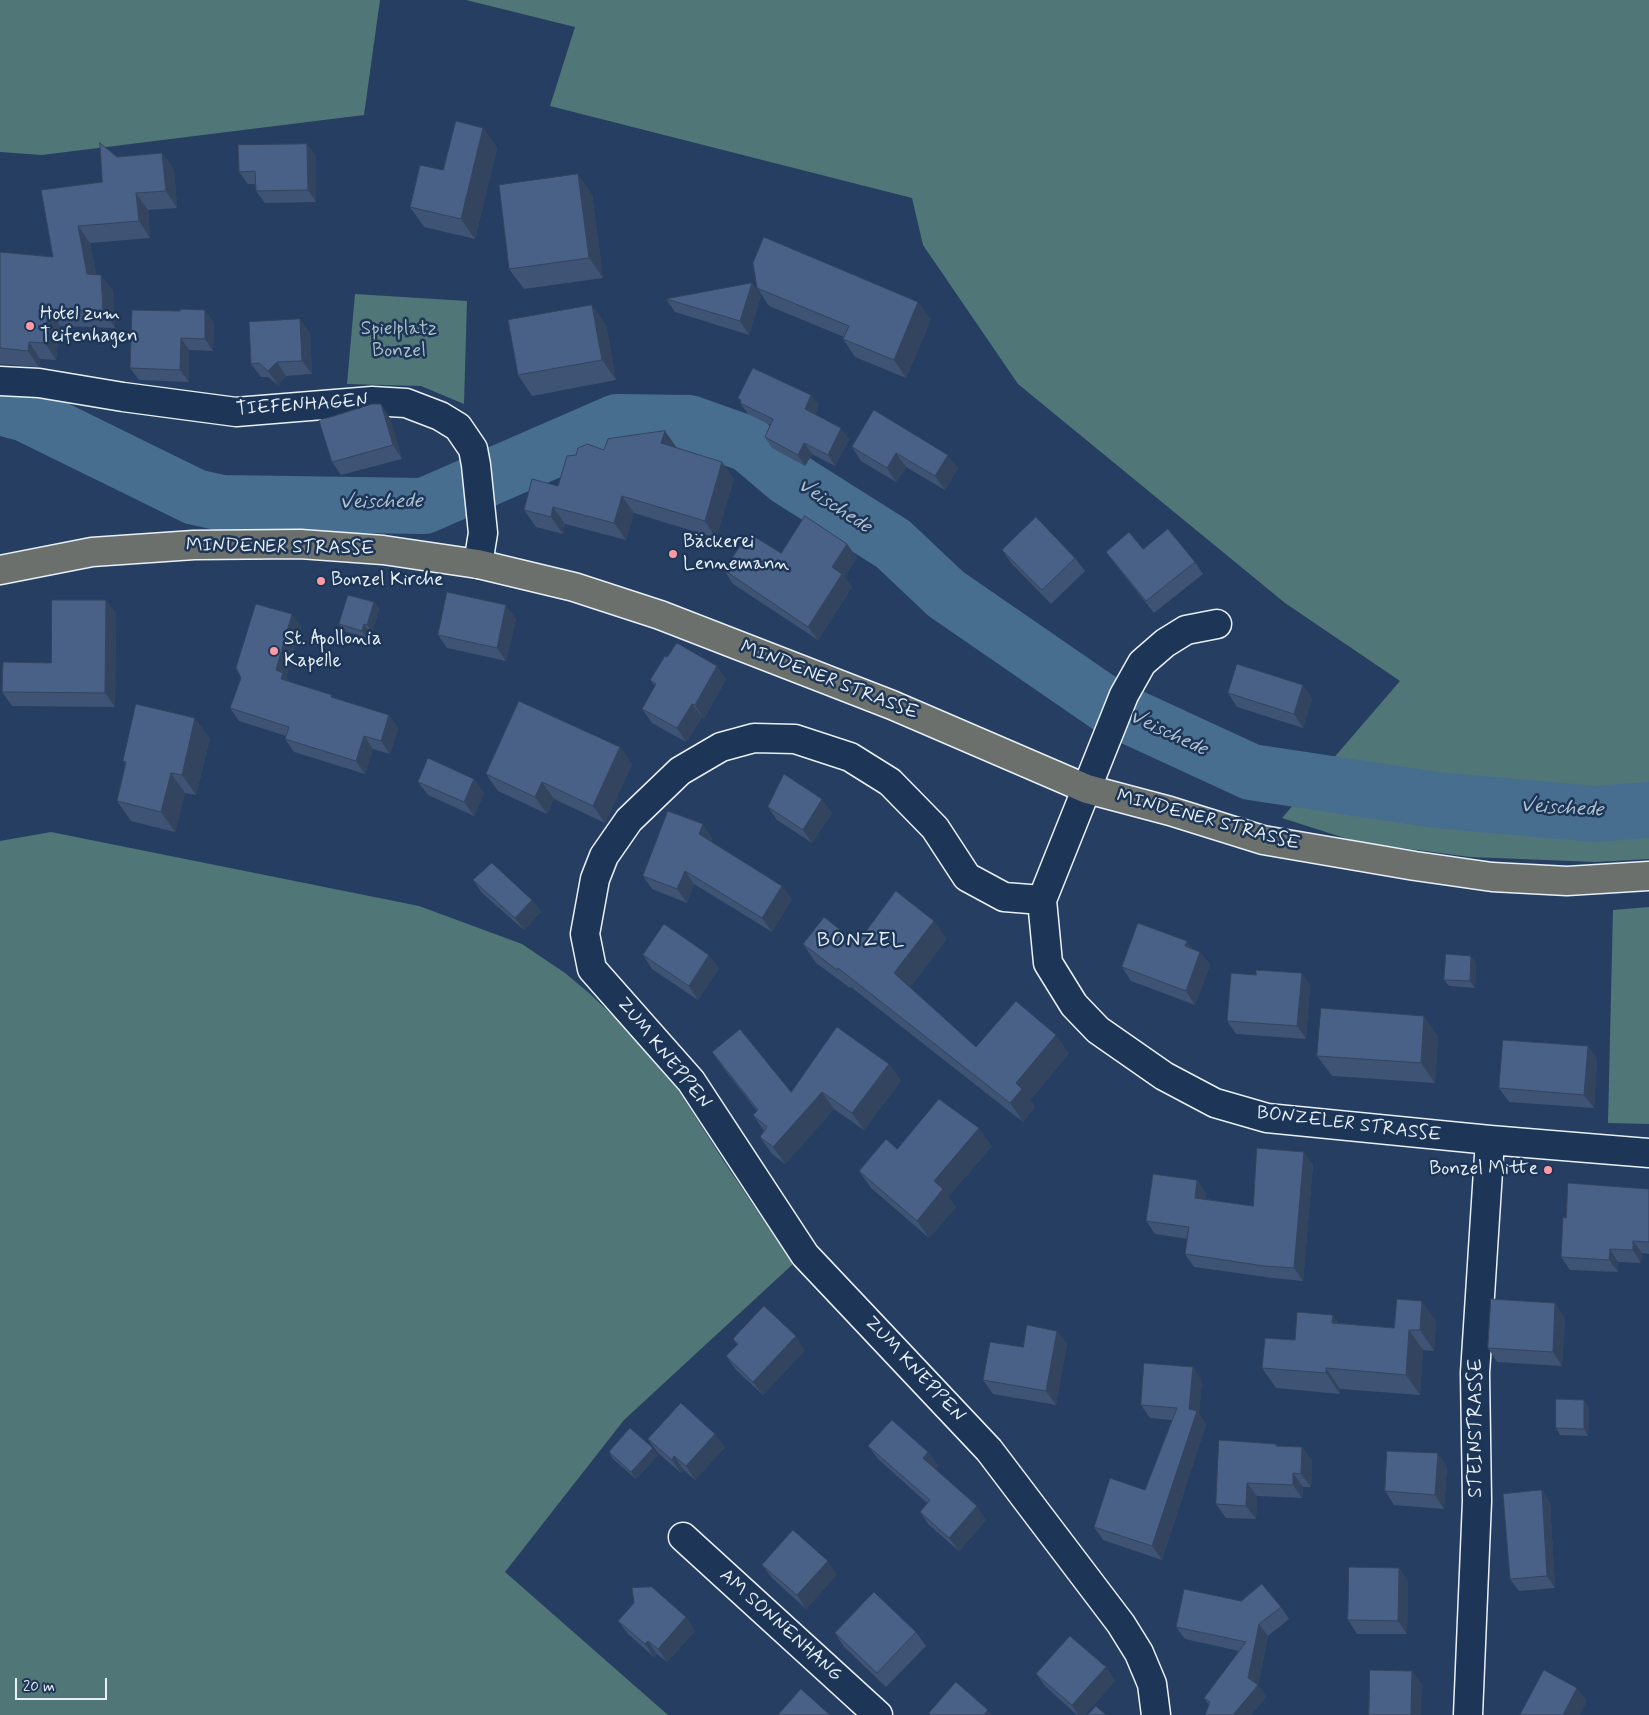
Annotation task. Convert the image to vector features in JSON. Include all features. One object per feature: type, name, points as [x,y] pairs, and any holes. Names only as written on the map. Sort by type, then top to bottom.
[{"type":"main road","name":"MINDENER STRASSE","points":[[0,570],[92,552],[204,545],[300,544],[383,550],[478,564],[574,587],[660,615],[892,705],[1087,789],[1170,811],[1263,840],[1492,877],[1567,881],[1649,876]]},
{"type":"street","name":"TIEFENHAGEN","points":[[0,381],[39,383],[123,397],[236,412],[372,401],[406,403],[440,416],[458,427],[473,449],[483,533],[478,564]]},
{"type":"street","name":"BONZELER STRASSE","points":[[1217,624],[1186,630],[1165,642],[1142,663],[1124,695],[1042,900],[1048,963],[1074,1006],[1098,1030],[1164,1076],[1215,1103],[1267,1118],[1490,1140],[1649,1153]]},
{"type":"street","name":"ZUM KNEPPEN","points":[[1042,900],[1004,897],[967,876],[935,828],[890,782],[850,757],[796,739],[754,738],[721,747],[680,771],[629,820],[604,856],[598,871],[585,934],[592,969],[691,1081],[805,1255],[989,1450],[1121,1624],[1139,1653],[1152,1684],[1156,1715]]},
{"type":"street","name":"STEINSTRASSE","points":[[1468,1715],[1477,1501],[1475,1373],[1490,1140]]},
{"type":"street","name":"AM SONNENHANG","points":[[683,1537],[878,1715]]},
{"type":"green space","points":[[0,0],[380,0],[364,115],[42,155],[0,152]]},
{"type":"green space","points":[[466,0],[1649,0],[1649,859],[1595,862],[1470,857],[1357,842],[1282,818],[1400,681],[1285,603],[1018,384],[923,245],[912,198],[550,106],[575,27]]},
{"type":"green space","name":"Spielplatz Bonzel","points":[[355,294],[467,301],[464,404],[421,386],[347,384]]},
{"type":"green space","points":[[51,832],[419,906],[522,944],[565,973],[589,993],[629,1031],[675,1085],[793,1264],[624,1420],[505,1572],[668,1715],[0,1715],[0,841]]},
{"type":"green space","points":[[1649,907],[1649,1124],[1608,1123],[1613,910]]},
{"type":"building","points":[[456,121],[483,128],[461,219],[410,207],[420,165],[443,170]]},
{"type":"building","points":[[100,143],[117,157],[162,153],[166,191],[136,193],[139,221],[78,226],[87,274],[101,275],[103,311],[48,309],[45,343],[29,342],[28,351],[0,348],[0,252],[53,257],[41,190],[102,182]]},
{"type":"building","points":[[307,144],[308,190],[256,191],[255,171],[239,172],[238,145]]},
{"type":"building","points":[[578,174],[589,258],[509,269],[499,185]]},
{"type":"building","points":[[764,237],[918,302],[894,360],[843,339],[849,326],[757,288],[753,263]]},
{"type":"building","points":[[752,283],[740,321],[666,299]]},
{"type":"building","points":[[592,305],[602,360],[518,375],[508,320]]},
{"type":"building","points":[[180,309],[205,310],[205,339],[181,338],[180,370],[130,368],[132,310],[180,311]]},
{"type":"building","points":[[300,319],[302,361],[277,362],[268,371],[259,363],[251,364],[249,322]]},
{"type":"building","points":[[753,368],[811,395],[805,409],[841,428],[828,455],[804,443],[798,455],[765,437],[773,419],[740,403],[741,400],[738,398]]},
{"type":"building","points":[[372,404],[381,404],[393,445],[332,462],[319,421]]},
{"type":"building","points":[[874,410],[948,455],[935,476],[896,453],[887,468],[852,447]]},
{"type":"building","points":[[665,431],[661,443],[722,462],[705,521],[622,496],[614,523],[553,507],[551,517],[524,510],[532,479],[558,486],[567,456],[576,455],[578,448],[587,444],[604,450],[608,439]]},
{"type":"building","points":[[805,516],[847,544],[832,567],[842,574],[808,627],[724,570],[746,537],[755,537],[781,553]]},
{"type":"building","points":[[1036,517],[1075,558],[1042,590],[1002,550]]},
{"type":"building","points":[[1168,529],[1195,562],[1146,601],[1106,552],[1129,532],[1143,549]]},
{"type":"building","points":[[447,592],[506,605],[497,648],[438,635]]},
{"type":"building","points":[[348,595],[374,602],[367,625],[364,624],[362,631],[339,624]]},
{"type":"building","points":[[52,600],[106,600],[105,693],[2,692],[3,662],[51,663]]},
{"type":"building","points":[[256,604],[292,614],[276,670],[283,673],[281,679],[389,715],[381,741],[364,736],[356,761],[285,739],[289,727],[230,708],[241,678],[236,668]]},
{"type":"building","points":[[677,643],[717,666],[695,705],[692,704],[677,728],[642,709],[656,684],[650,680],[665,656],[667,657]]},
{"type":"building","points":[[1237,664],[1303,685],[1294,714],[1228,693]]},
{"type":"building","points":[[519,701],[620,747],[593,806],[542,782],[535,797],[486,774]]},
{"type":"building","points":[[136,704],[195,718],[182,775],[171,773],[161,812],[117,801],[126,762],[123,761]]},
{"type":"building","points":[[428,758],[474,779],[464,802],[418,782]]},
{"type":"building","points":[[784,774],[822,799],[803,830],[768,807]]},
{"type":"building","points":[[668,811],[703,824],[699,834],[782,886],[762,918],[685,871],[677,889],[643,876]]},
{"type":"building","points":[[492,863],[532,900],[515,918],[473,880]]},
{"type":"building","points":[[896,891],[934,921],[894,973],[976,1047],[1016,1001],[1056,1035],[1016,1083],[1022,1089],[1010,1103],[838,968],[837,970],[803,944],[824,917],[857,943]]},
{"type":"building","points":[[1138,923],[1187,941],[1185,946],[1200,952],[1186,991],[1122,967]]},
{"type":"building","points":[[664,924],[709,955],[689,986],[643,955]]},
{"type":"building","points":[[1446,954],[1471,956],[1470,981],[1444,980]]},
{"type":"building","points":[[1256,970],[1302,973],[1297,1026],[1227,1021],[1231,973],[1256,975]]},
{"type":"building","points":[[1321,1008],[1424,1016],[1421,1063],[1317,1056]]},
{"type":"building","points":[[837,1027],[889,1064],[852,1113],[822,1092],[773,1147],[760,1137],[767,1127],[753,1115],[758,1110],[712,1052],[740,1029],[791,1092]]},
{"type":"building","points":[[1503,1040],[1588,1046],[1584,1095],[1499,1088]]},
{"type":"building","points":[[939,1099],[979,1128],[934,1181],[943,1189],[917,1221],[859,1171],[886,1139],[897,1149]]},
{"type":"building","points":[[1257,1148],[1304,1152],[1294,1268],[1264,1266],[1185,1254],[1189,1227],[1146,1221],[1153,1174],[1197,1180],[1195,1198],[1253,1206]]},
{"type":"building","points":[[1568,1183],[1649,1189],[1649,1242],[1633,1241],[1633,1250],[1610,1249],[1609,1260],[1561,1257],[1563,1217],[1566,1218]]},
{"type":"building","points":[[1397,1299],[1422,1301],[1420,1330],[1409,1330],[1406,1375],[1326,1368],[1326,1373],[1262,1368],[1265,1338],[1295,1340],[1297,1312],[1333,1315],[1332,1323],[1394,1328]]},
{"type":"building","points":[[1491,1299],[1555,1303],[1553,1352],[1488,1348]]},
{"type":"building","points":[[764,1306],[796,1336],[753,1382],[726,1356],[738,1344],[733,1339]]},
{"type":"building","points":[[1027,1325],[1057,1331],[1046,1391],[983,1380],[990,1342],[1023,1347]]},
{"type":"building","points":[[1144,1363],[1193,1367],[1189,1409],[1197,1411],[1152,1546],[1094,1527],[1110,1478],[1145,1490],[1177,1408],[1141,1405]]},
{"type":"building","points":[[1556,1399],[1584,1400],[1584,1429],[1556,1428]]},
{"type":"building","points":[[681,1403],[715,1434],[686,1466],[674,1456],[672,1460],[648,1439]]},
{"type":"building","points":[[892,1420],[928,1452],[923,1458],[977,1506],[949,1538],[920,1512],[930,1500],[868,1446]]},
{"type":"building","points":[[630,1428],[653,1448],[631,1472],[609,1452]]},
{"type":"building","points":[[1219,1440],[1302,1447],[1301,1474],[1293,1473],[1293,1485],[1247,1483],[1246,1506],[1216,1504]]},
{"type":"building","points":[[1387,1451],[1438,1453],[1435,1495],[1385,1491]]},
{"type":"building","points":[[1542,1490],[1547,1576],[1510,1579],[1503,1494]]},
{"type":"building","points":[[793,1530],[828,1561],[797,1595],[762,1565]]},
{"type":"building","points":[[1349,1567],[1399,1568],[1398,1621],[1348,1620]]},
{"type":"building","points":[[1262,1584],[1281,1607],[1259,1624],[1248,1678],[1258,1685],[1233,1715],[1205,1715],[1210,1702],[1204,1698],[1246,1642],[1176,1627],[1184,1589],[1241,1601]]},
{"type":"building","points":[[652,1587],[686,1617],[658,1649],[648,1641],[645,1644],[618,1621],[634,1603],[632,1588]]},
{"type":"building","points":[[874,1592],[916,1632],[877,1673],[835,1633]]},
{"type":"building","points":[[1070,1636],[1106,1667],[1072,1705],[1036,1674]]},
{"type":"building","points":[[1370,1670],[1412,1671],[1411,1715],[1369,1715]]},
{"type":"building","points":[[1544,1670],[1577,1688],[1563,1715],[1520,1715]]},
{"type":"building","points":[[956,1682],[988,1710],[984,1715],[931,1715],[929,1713]]},
{"type":"building","points":[[801,1689],[830,1715],[778,1715]]},
{"type":"building","points":[[1096,1706],[1106,1715],[1088,1715]]},
{"type":"waterway","name":"Veischede","points":[[0,407],[26,414],[195,497],[222,503],[424,506],[617,422],[689,423],[748,444],[787,477],[893,544],[946,594],[1110,707],[1251,772],[1436,800],[1595,814],[1649,810]]},
{"type":"place","name":"Hotel zum Teifenhagen","points":[[30,326]]},
{"type":"place","name":"Bäckerei Lennemann","points":[[673,554]]},
{"type":"place","name":"Bonzel Kirche","points":[[321,581]]},
{"type":"place","name":"St. Apollonia Kapelle","points":[[274,651]]},
{"type":"place","name":"Bonzel Mitte","points":[[1548,1170]]},
{"type":"district","name":"BONZEL","points":[[861,942]]}]
